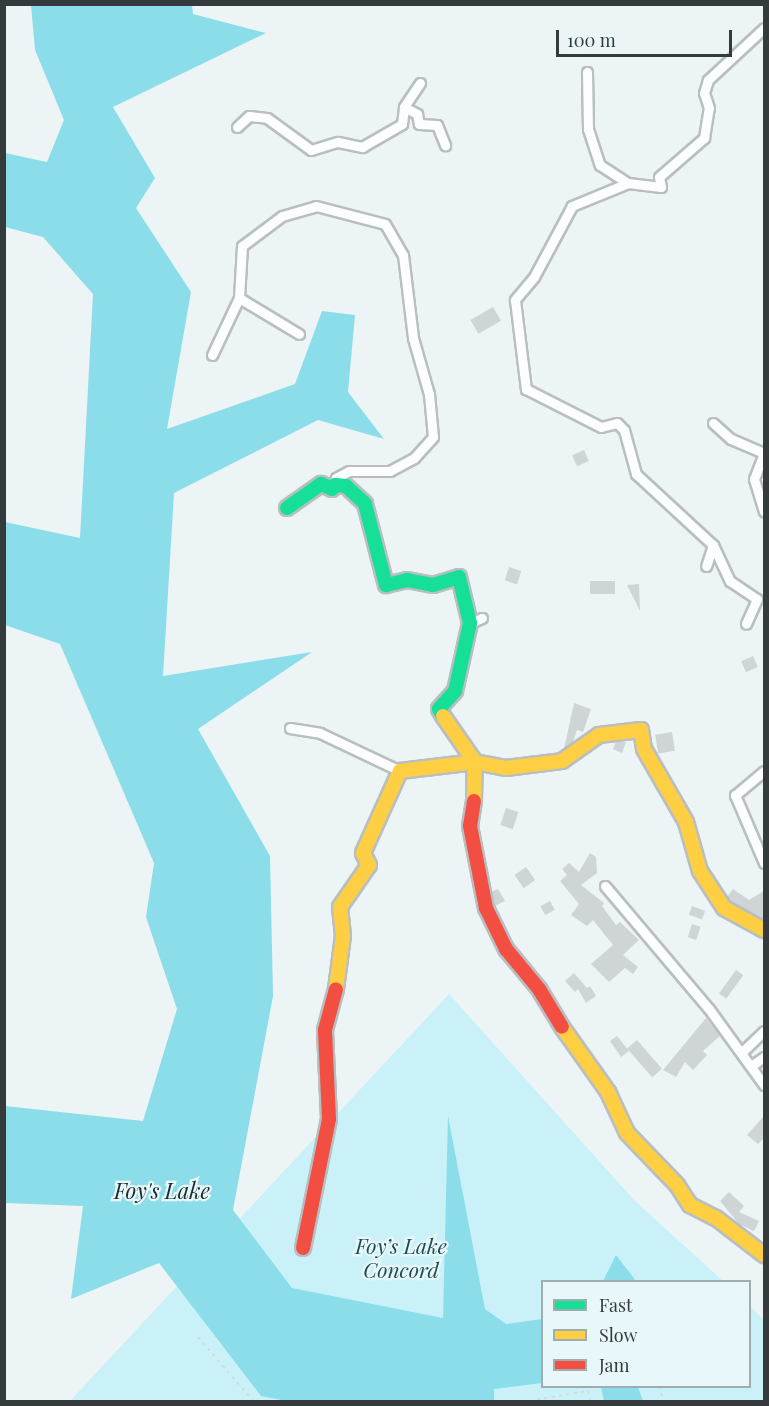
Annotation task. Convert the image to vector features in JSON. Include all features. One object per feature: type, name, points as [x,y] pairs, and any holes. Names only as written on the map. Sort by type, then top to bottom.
[{"type":"street","points":[[587,72],[588,129],[600,165],[628,183],[661,187],[659,177],[704,138],[709,108],[704,93],[708,80],[765,28]]},
{"type":"street","points":[[237,127],[249,116],[267,118],[311,150],[338,142],[362,147],[402,124],[404,107],[420,83]]},
{"type":"street","points":[[404,107],[417,114],[418,124],[437,125],[445,145]]},
{"type":"street","points":[[628,183],[572,206],[534,277],[515,300],[526,388],[602,427],[617,423],[624,430],[636,474],[713,545],[730,581],[757,599],[746,624]]},
{"type":"street","points":[[212,355],[239,298],[242,246],[282,216],[316,207],[385,224],[403,255],[413,338],[429,394],[433,437],[414,458],[390,471],[349,471],[336,478],[332,489]]},
{"type":"street","points":[[239,298],[299,334]]},
{"type":"street","points":[[713,423],[731,439],[764,453],[754,478],[765,512]]},
{"type":"street","points":[[287,508],[321,484],[332,489]]},
{"type":"street","points":[[332,489],[335,485],[346,486],[365,504],[386,585],[408,580],[433,585],[459,577],[476,620],[455,691],[439,710],[475,762],[477,785],[470,826],[475,862],[486,908],[506,949],[539,989],[574,1047],[608,1092],[627,1133],[677,1185],[690,1205],[716,1218],[765,1254]]},
{"type":"street","points":[[706,566],[713,545]]},
{"type":"street","points":[[290,728],[320,733],[400,771],[475,762],[506,768],[562,761],[599,735],[641,730],[644,749],[686,822],[700,871],[723,908],[765,930]]},
{"type":"street","points":[[303,1248],[329,1119],[325,1030],[334,1007],[342,936],[340,907],[356,879],[369,865],[363,853],[400,771]]},
{"type":"street","points":[[765,771],[735,795],[765,863]]},
{"type":"street","points":[[605,886],[742,1052],[765,1085]]},
{"type":"street","points":[[742,1052],[765,1031]]},
{"type":"street","points":[[751,1066],[765,1057]]},
{"type":"path","points":[[198,1337],[254,1401]]},
{"type":"path","points":[[522,1401],[588,1391],[591,1401]]},
{"type":"green space","name":"Foy’s Lake Concord","points":[[449,994],[634,1200],[722,1280],[541,1280],[541,1388],[751,1388],[751,1307],[764,1320],[764,1401],[69,1402]]},
{"type":"water","name":"Foy's Lake","points":[[31,5],[192,5],[193,14],[266,33],[113,107],[155,178],[136,208],[191,292],[167,429],[295,384],[322,311],[355,315],[348,392],[384,439],[318,420],[174,493],[163,676],[312,652],[198,729],[270,856],[273,996],[233,1210],[292,1288],[443,1318],[448,1116],[485,1309],[506,1324],[541,1319],[541,1383],[494,1389],[494,1401],[292,1402],[261,1396],[159,1263],[71,1299],[83,1206],[5,1203],[5,1106],[143,1121],[177,1009],[146,917],[154,863],[60,644],[5,625],[5,522],[80,538],[93,294],[43,237],[5,227],[5,153],[47,162],[64,120],[35,50]]},
{"type":"water","points":[[616,1255],[635,1280],[604,1280]]},
{"type":"water","points":[[601,1388],[638,1388],[643,1401],[604,1401]]},
{"type":"building","points":[[493,307],[501,321],[478,334],[470,320]]},
{"type":"building","points":[[584,450],[589,461],[577,466],[572,455]]},
{"type":"building","points":[[509,567],[521,571],[517,584],[505,580]]},
{"type":"building","points":[[590,581],[615,581],[615,594],[590,594]]},
{"type":"building","points":[[639,584],[640,611],[627,585]]},
{"type":"building","points":[[753,656],[758,667],[746,672],[741,661]]},
{"type":"building","points":[[574,703],[591,709],[583,732],[577,730],[573,742],[564,749]]},
{"type":"building","points":[[672,732],[675,751],[658,753],[655,735]]},
{"type":"building","points":[[616,742],[626,742],[622,753],[613,749]]},
{"type":"building","points":[[506,808],[518,812],[513,829],[500,825]]},
{"type":"building","points":[[590,853],[596,857],[597,873],[581,885],[604,903],[602,906],[616,925],[620,922],[639,940],[623,955],[638,967],[633,974],[625,968],[609,982],[591,964],[613,945],[593,920],[587,926],[571,915],[579,904],[560,881],[567,875],[562,869],[569,863],[579,872]]},
{"type":"building","points":[[526,867],[535,880],[524,888],[515,875]]},
{"type":"building","points":[[498,889],[505,901],[495,906],[491,892]]},
{"type":"building","points":[[733,889],[749,900],[765,890],[765,920],[730,901],[727,897]]},
{"type":"building","points":[[550,901],[555,910],[545,915],[540,906]]},
{"type":"building","points":[[692,906],[705,911],[702,919],[689,914]]},
{"type":"building","points":[[692,924],[701,927],[696,940],[688,937]]},
{"type":"building","points":[[736,970],[743,975],[726,999],[719,993]]},
{"type":"building","points":[[574,973],[587,988],[590,986],[596,996],[586,1003],[578,989],[575,992],[565,981]]},
{"type":"building","points":[[706,1018],[720,1036],[703,1051],[707,1055],[693,1070],[685,1062],[676,1077],[663,1070]]},
{"type":"building","points":[[617,1036],[629,1051],[621,1057],[610,1041]]},
{"type":"building","points":[[637,1040],[662,1069],[652,1077],[627,1049]]},
{"type":"building","points":[[765,1115],[765,1137],[758,1144],[747,1135]]},
{"type":"building","points":[[729,1192],[744,1206],[739,1212],[759,1221],[754,1231],[739,1224],[720,1201]]},
{"type":"traffic: fast","points":[[287,508],[321,484],[332,489],[335,485],[346,486],[365,504],[386,585],[407,580],[433,585],[459,577],[470,623],[455,691],[439,709],[443,716]]},
{"type":"traffic: slow","points":[[336,989],[343,936],[340,907],[369,865],[363,853],[400,771],[475,762],[443,716]]},
{"type":"traffic: slow","points":[[474,801],[475,762],[506,768],[562,761],[599,735],[641,730],[644,749],[686,822],[700,871],[724,908],[764,930]]},
{"type":"traffic: slow","points":[[562,1027],[608,1092],[627,1133],[677,1185],[690,1205],[716,1218],[764,1255]]},
{"type":"traffic: jam","points":[[474,801],[470,826],[486,908],[506,949],[539,989],[562,1027]]},
{"type":"traffic: jam","points":[[303,1248],[329,1119],[325,1030],[336,989]]}]
